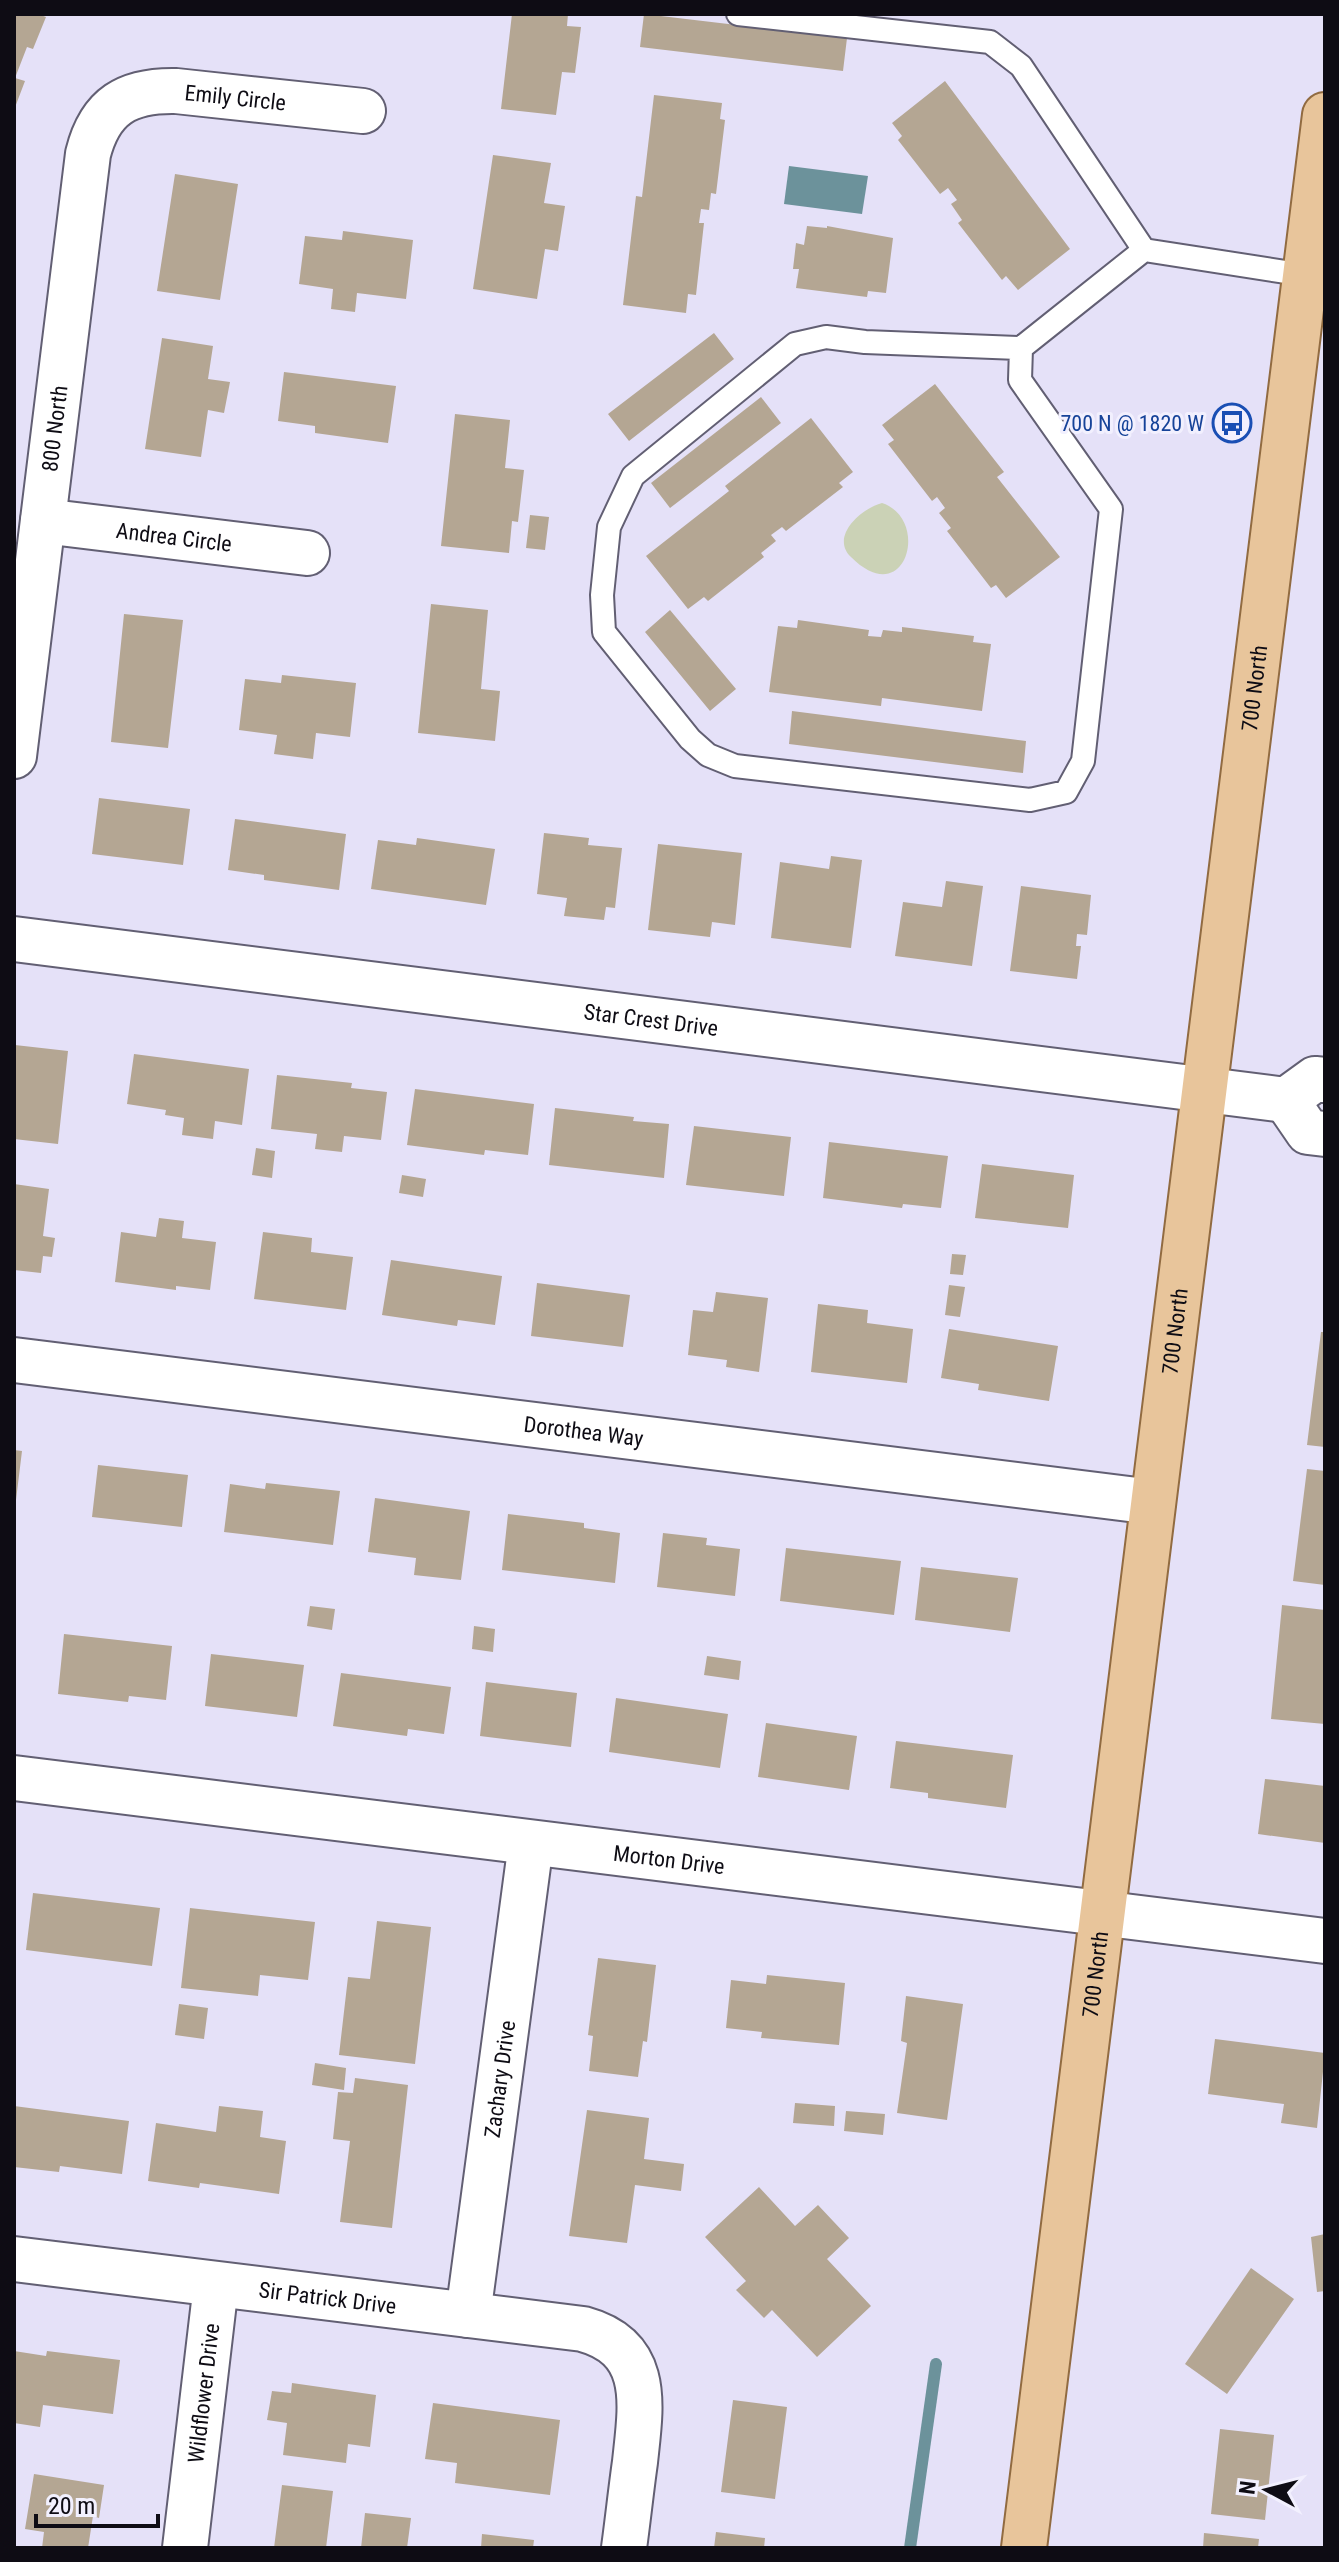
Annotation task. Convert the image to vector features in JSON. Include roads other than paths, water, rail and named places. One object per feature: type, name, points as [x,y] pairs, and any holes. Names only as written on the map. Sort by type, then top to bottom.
[{"type":"main road","name":"700 North","points":[[1024,2548],[1325,115]]},
{"type":"street","name":"Emily Circle","points":[[111,109],[129,97],[152,90],[363,111]]},
{"type":"street","name":"800 North","points":[[14,756],[88,154],[100,121],[111,109]]},
{"type":"street","name":"Andrea Circle","points":[[43,521],[307,553]]},
{"type":"street","name":"Star Crest Drive","points":[[14,939],[1286,1100]]},
{"type":"street","points":[[1325,1080],[1315,1079],[1286,1100],[1308,1132],[1325,1134]]},
{"type":"street","name":"Dorothea Way","points":[[14,1360],[1153,1502]]},
{"type":"street","name":"Morton Drive","points":[[14,1778],[1325,1941]]},
{"type":"street","name":"Zachary Drive","points":[[468,2315],[531,1843]]},
{"type":"street","name":"Sir Patrick Drive","points":[[14,2259],[583,2329],[600,2334],[617,2344],[630,2360],[641,2398],[624,2548]]},
{"type":"street","name":"Wildflower Drive","points":[[185,2548],[216,2285]]},
{"type":"lane","points":[[738,14],[990,42],[1021,66],[1144,250]]},
{"type":"lane","points":[[1021,348],[1020,380],[1111,509],[1083,761],[1066,792],[1030,800],[735,766],[708,755],[690,739],[604,632],[602,595],[609,527],[633,476],[795,344],[826,337],[865,342],[1021,348],[1144,250],[1305,275]]},
{"type":"waterway","points":[[910,2548],[936,2364]]},
{"type":"place","name":"700 N @ 1820 W","points":[[1232,423]]}]
